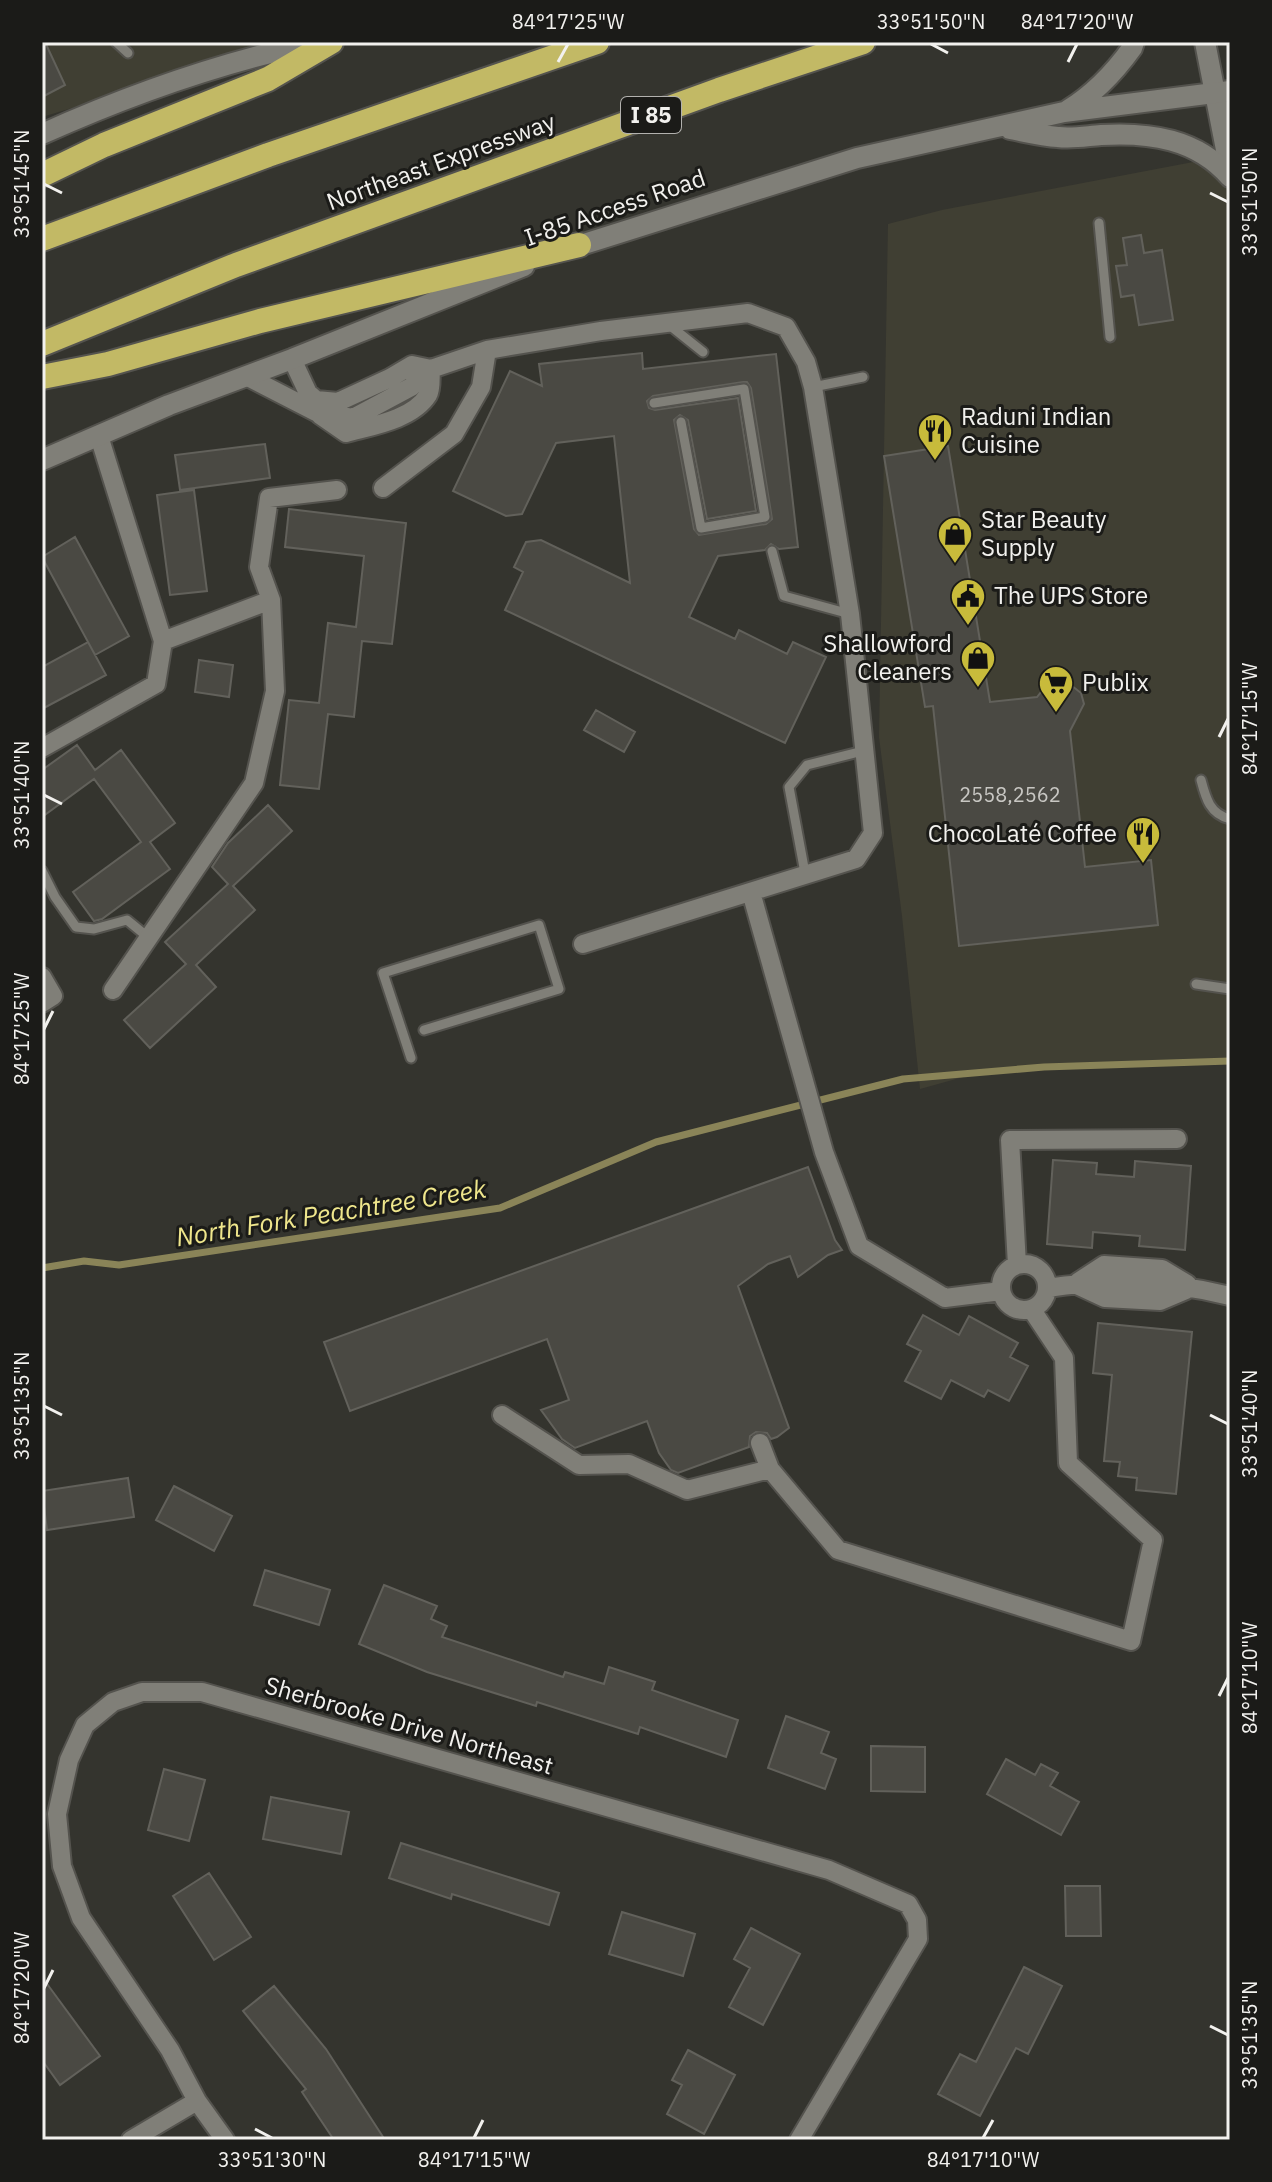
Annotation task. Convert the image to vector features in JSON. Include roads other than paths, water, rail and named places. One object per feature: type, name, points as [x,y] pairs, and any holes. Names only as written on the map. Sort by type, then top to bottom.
[{"type":"highway","points":[[42,175],[104,145],[268,79],[331,42]]},
{"type":"highway","points":[[42,239],[268,155],[597,42]]},
{"type":"highway","name":"Northeast Expressway","points":[[42,344],[236,265],[719,90],[863,42]]},
{"type":"highway","points":[[42,377],[108,364],[260,321],[579,245]]},
{"type":"main road","points":[[42,134],[118,100],[259,54],[317,42]]},
{"type":"main road","points":[[1205,42],[1223,92],[1230,170]]},
{"type":"main road","points":[[1064,112],[1098,88],[1133,45]]},
{"type":"main road","name":"I-85 Access Road","points":[[42,460],[169,405],[579,245],[857,158],[1064,112],[1223,92]]},
{"type":"main road","points":[[1002,127],[1060,138],[1135,134],[1163,138],[1198,150],[1230,177]]},
{"type":"street","points":[[292,359],[308,393],[316,400],[338,402],[411,387],[431,369],[487,350],[748,313],[786,327],[806,362],[813,387],[850,614],[873,833],[856,859],[583,944]]},
{"type":"street","points":[[383,488],[454,434],[481,387],[487,350]]},
{"type":"street","points":[[246,376],[316,412],[346,433],[400,416],[420,403],[429,393],[431,369]]},
{"type":"street","points":[[316,412],[353,418],[385,391]]},
{"type":"street","points":[[385,391],[400,416]]},
{"type":"street","points":[[42,748],[156,684],[163,641],[99,436]]},
{"type":"street","points":[[113,990],[254,783],[275,691],[271,600],[259,567],[269,498],[337,490]]},
{"type":"street","points":[[163,641],[271,600]]},
{"type":"street","points":[[751,892],[824,1152],[859,1246],[945,1298],[1001,1291]]},
{"type":"street","points":[[42,977],[53,996],[42,1003]]},
{"type":"street","points":[[1017,1265],[1010,1140],[1177,1139]]},
{"type":"street","points":[[1017,1265],[1038,1269],[1047,1288],[1042,1301],[1032,1310],[1015,1309],[1003,1298],[1001,1291],[1004,1275],[1017,1265]]},
{"type":"street","points":[[1047,1288],[1107,1282],[1193,1287],[1230,1296]]},
{"type":"street","points":[[760,1443],[770,1469],[838,1550],[1131,1641],[1153,1540],[1068,1463],[1064,1358],[1032,1310]]},
{"type":"street","points":[[502,1415],[579,1465],[629,1464],[687,1490],[770,1469]]},
{"type":"street","name":"Sherbrooke Drive Northeast","points":[[225,2140],[197,2101],[170,2050],[81,1918],[62,1866],[57,1814],[69,1760],[85,1725],[113,1702],[142,1692],[202,1692],[829,1870],[908,1904],[917,1920],[918,1939],[799,2140]]},
{"type":"street","points":[[131,2140],[197,2101]]},
{"type":"lane","points":[[116,42],[128,53]]},
{"type":"lane","points":[[1099,223],[1110,337]]},
{"type":"lane","points":[[667,323],[703,352]]},
{"type":"lane","points":[[813,387],[863,377]]},
{"type":"lane","points":[[654,403],[744,389],[765,517],[701,528],[681,422]]},
{"type":"lane","points":[[772,551],[784,596],[850,614]]},
{"type":"lane","points":[[805,873],[789,787],[807,765],[863,751]]},
{"type":"lane","points":[[1201,780],[1207,802],[1218,816],[1230,819]]},
{"type":"lane","points":[[42,871],[76,927],[94,929],[127,920],[149,938]]},
{"type":"lane","points":[[411,1058],[383,973],[539,925],[559,989],[424,1030]]},
{"type":"lane","points":[[1196,984],[1230,989]]},
{"type":"waterway","name":"North Fork Peachtree Creek","points":[[42,1268],[84,1261],[119,1265],[500,1208],[656,1142],[903,1079],[1044,1067],[1230,1061]]},
{"type":"place","name":"Raduni Indian Cuisine","points":[[935,462]]},
{"type":"place","name":"Star Beauty Supply","points":[[955,565]]},
{"type":"place","name":"The UPS Store","points":[[968,627]]},
{"type":"place","name":"Shallowford Cleaners","points":[[978,689]]},
{"type":"place","name":"Publix","points":[[1056,714]]},
{"type":"place","name":"ChocoLaté Coffee","points":[[1143,865]]}]
